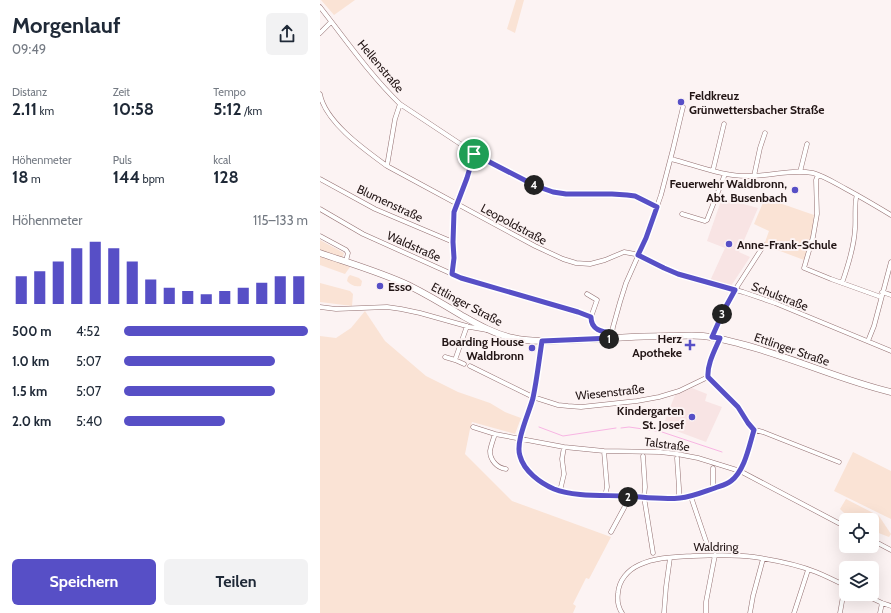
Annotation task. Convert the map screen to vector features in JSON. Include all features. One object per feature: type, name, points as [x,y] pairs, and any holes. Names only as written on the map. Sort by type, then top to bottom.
[{"type":"main road","name":"Ettlinger Straße","points":[[320,253],[346,261],[407,285],[488,330],[512,338],[542,341],[612,336],[696,335],[720,338],[781,355],[857,383],[891,392]]},
{"type":"street","name":"Hellenstraße","points":[[320,7],[378,80],[400,104],[474,154],[536,186],[553,192],[635,196],[657,207]]},
{"type":"street","points":[[320,33],[331,22]]},
{"type":"street","name":"Leopoldstraße","points":[[320,94],[324,108],[340,126],[367,151],[387,166],[456,205],[535,246],[563,259],[576,263],[597,263],[624,252],[638,255]]},
{"type":"street","points":[[387,166],[395,119],[400,104]]},
{"type":"street","points":[[587,294],[597,300],[591,317],[591,322],[599,331],[612,336],[626,283],[646,238],[657,207],[671,158],[682,107]]},
{"type":"street","points":[[713,170],[724,124]]},
{"type":"street","points":[[754,176],[765,133]]},
{"type":"street","points":[[800,172],[807,144]]},
{"type":"street","points":[[452,274],[454,258],[454,212],[467,178],[474,154]]},
{"type":"street","points":[[671,158],[736,176],[754,176],[784,172],[812,173],[834,182],[891,215]]},
{"type":"street","points":[[682,214],[705,221],[707,220],[725,174]]},
{"type":"street","points":[[818,175],[816,180],[817,214],[813,237],[804,268],[842,283],[891,295]]},
{"type":"street","name":"Blumenstraße","points":[[320,178],[375,209],[453,242]]},
{"type":"street","points":[[842,283],[854,241],[856,216],[855,198],[857,195]]},
{"type":"street","name":"Waldstraße","points":[[320,209],[369,237],[461,278],[591,317]]},
{"type":"street","points":[[320,236],[346,250],[348,253],[346,261]]},
{"type":"street","points":[[712,337],[735,290],[764,245]]},
{"type":"street","name":"Schulstraße","points":[[638,255],[678,274],[775,303],[891,351]]},
{"type":"street","points":[[868,341],[874,326],[891,262]]},
{"type":"street","points":[[320,307],[343,309],[386,307],[420,313],[483,330],[488,330]]},
{"type":"street","points":[[455,360],[467,326]]},
{"type":"street","points":[[720,338],[709,367],[708,377],[738,407],[754,430],[763,432],[839,462]]},
{"type":"street","points":[[542,341],[533,397],[520,439],[519,454],[532,475],[543,483],[560,491],[581,495],[679,498],[691,497],[732,481],[744,463],[754,430]]},
{"type":"street","points":[[445,357],[464,364]]},
{"type":"street","name":"Wiesenstraße","points":[[470,366],[533,397],[568,406],[637,401],[659,397],[679,391],[708,377]]},
{"type":"street","name":"Talstraße","points":[[473,427],[495,434],[564,447],[604,451],[642,451],[677,454],[708,461],[740,471],[839,522]]},
{"type":"street","points":[[495,434],[490,449],[490,454],[496,465],[501,469],[506,469]]},
{"type":"street","points":[[560,491],[564,474],[562,459],[564,447]]},
{"type":"street","points":[[604,451],[607,487],[605,496]]},
{"type":"street","points":[[642,456],[645,487],[644,497],[653,553]]},
{"type":"street","points":[[677,458],[679,498]]},
{"type":"street","points":[[713,468],[714,489]]},
{"type":"street","points":[[611,532],[626,504],[627,496]]},
{"type":"street","points":[[691,497],[709,550]]},
{"type":"street","points":[[879,544],[891,550]]},
{"type":"street","points":[[706,613],[706,602],[715,555]]},
{"type":"street","name":"Waldring","points":[[622,613],[617,599],[618,589],[623,579],[639,565],[655,560],[715,555],[734,555],[774,561],[808,570],[839,582]]},
{"type":"street","points":[[664,613],[670,558]]},
{"type":"street","points":[[750,613],[763,559]]},
{"type":"street","points":[[794,613],[808,570]]},
{"type":"street","points":[[840,613],[843,601]]},
{"type":"street","points":[[878,601],[891,606]]},
{"type":"street","points":[[880,613],[882,603]]},
{"type":"shaded area","points":[[321,0],[355,0],[334,15]]},
{"type":"shaded area","points":[[516,0],[524,0],[515,33],[507,29]]},
{"type":"shaded area","name":"Anne-Frank-Schule","points":[[722,198],[758,208],[739,252],[750,257],[731,286],[710,281],[725,248],[707,241]]},
{"type":"shaded area","points":[[765,198],[814,215],[812,235],[804,260],[764,245],[769,231],[754,224]]},
{"type":"shaded area","points":[[320,240],[344,253],[341,263],[350,267],[345,274],[320,265]]},
{"type":"shaded area","points":[[350,275],[359,278],[362,281],[361,286],[350,284],[347,281]]},
{"type":"shaded area","points":[[320,283],[350,291],[353,294],[352,306],[320,302]]},
{"type":"shaded area","points":[[365,311],[385,341],[426,376],[458,392],[490,403],[505,412],[521,418],[515,434],[472,422],[465,454],[512,501],[611,537],[589,579],[586,578],[573,604],[576,606],[573,613],[320,613],[320,336],[336,338],[351,328]]},
{"type":"shaded area","name":"Kindergarten St. Josef","points":[[692,388],[707,394],[705,401],[722,407],[706,442],[663,426],[675,395]]},
{"type":"shaded area","points":[[853,452],[891,471],[891,519],[879,513],[834,491]]},
{"type":"shaded area","points":[[846,499],[873,513],[844,513],[840,509]]},
{"type":"shaded area","points":[[879,516],[891,534],[889,537],[879,533]]},
{"type":"waterway","points":[[539,427],[563,436],[616,428]]},
{"type":"waterway","points":[[621,428],[629,427],[657,431]]},
{"type":"waterway","points":[[662,432],[722,452]]},
{"type":"place","name":"Feldkreuz Grünwettersbacher Straße","points":[[681,102]]},
{"type":"place","name":"Feuerwehr Waldbronn, Abt. Busenbach","points":[[795,190]]},
{"type":"place","name":"Anne-Frank-Schule","points":[[729,244]]},
{"type":"place","name":"Esso","points":[[380,286]]},
{"type":"place","name":"Herz Apotheke","points":[[690,345]]},
{"type":"place","name":"Boarding House Waldbronn","points":[[532,348]]},
{"type":"place","name":"Kindergarten St. Josef","points":[[692,417]]},
{"type":"route","points":[[474,154],[536,186],[553,192],[566,194],[627,195],[642,199],[657,207],[638,255],[678,274],[735,290],[712,337],[720,338],[708,372],[708,377],[738,407],[754,430],[744,463],[732,481],[691,497],[662,498],[581,495],[560,491],[543,483],[532,475],[519,454],[519,443],[533,397],[542,341],[594,340],[612,338],[612,333],[599,331],[592,325],[591,317],[578,312],[461,278],[452,274],[454,258],[454,212],[467,178],[474,154]]}]
